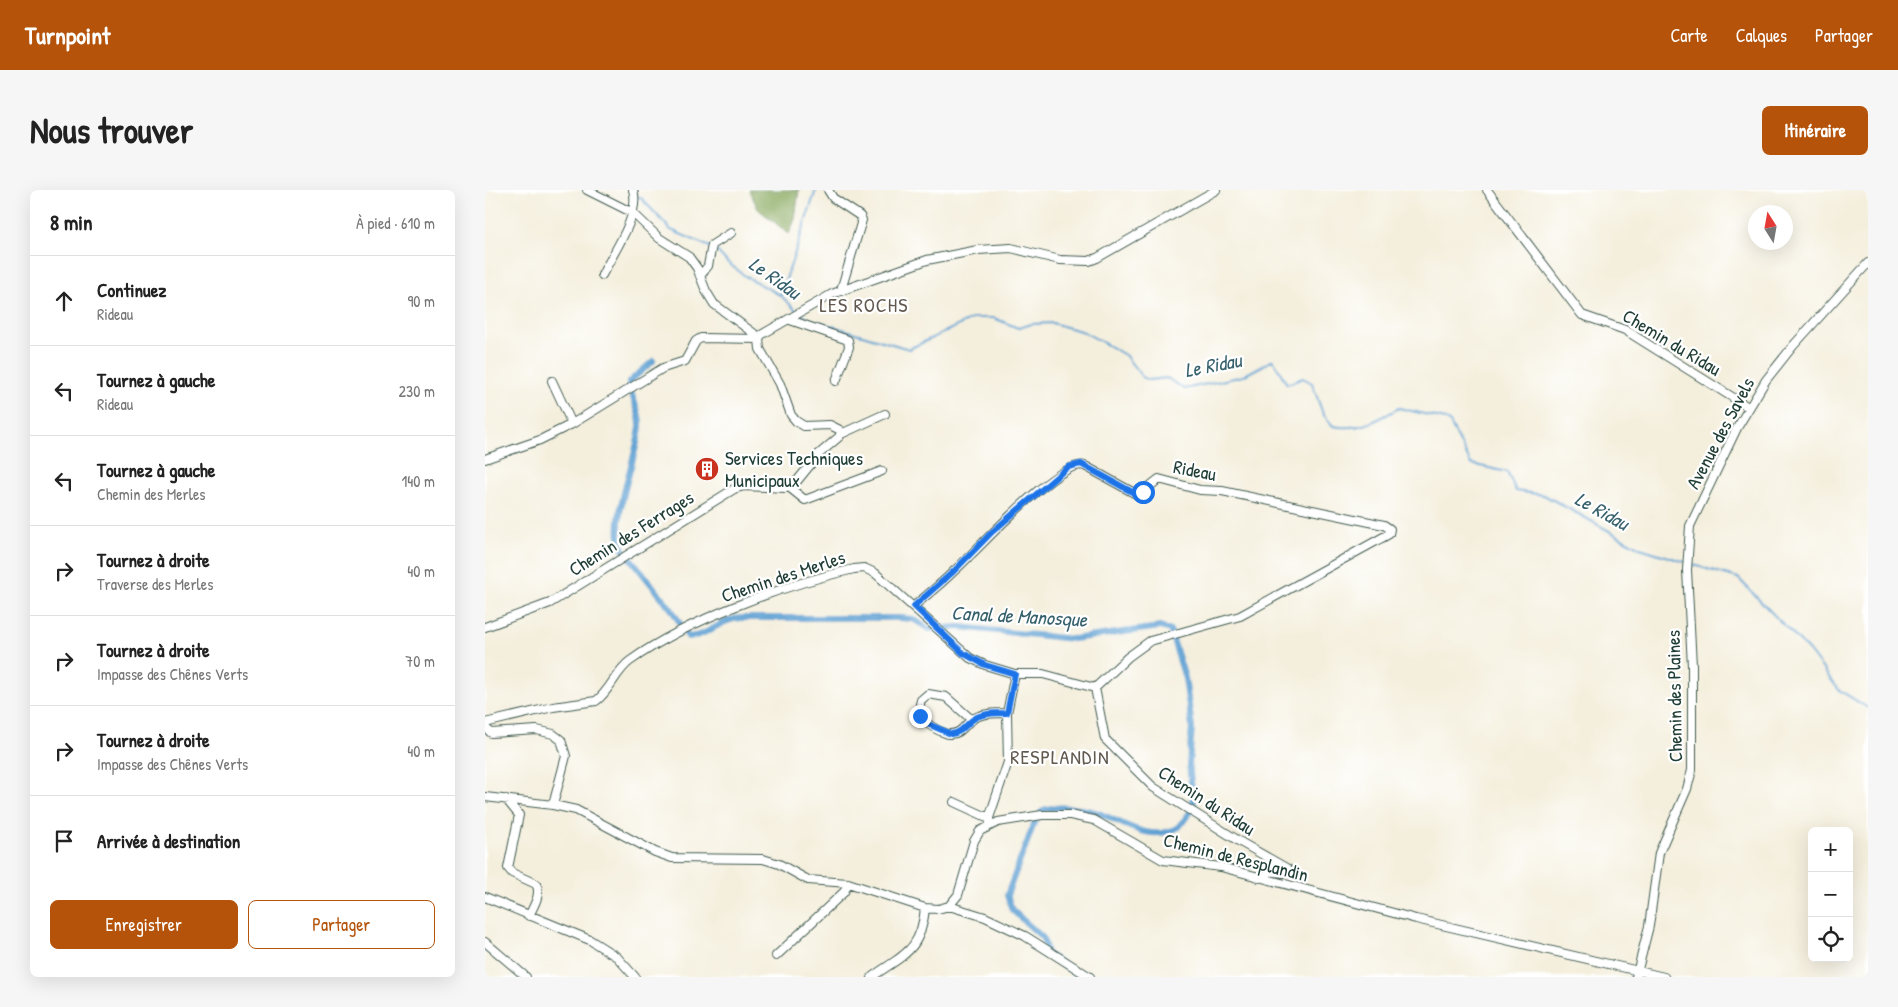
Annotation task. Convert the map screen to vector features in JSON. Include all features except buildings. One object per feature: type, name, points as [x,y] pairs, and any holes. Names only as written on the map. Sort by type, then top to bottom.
[{"type":"street","points":[[587,190],[633,213],[659,238],[689,256],[714,304],[758,337],[760,349],[780,384],[791,415],[796,421],[810,427],[836,426],[841,434]]},
{"type":"street","points":[[828,190],[830,196],[861,216],[863,220],[841,290]]},
{"type":"street","points":[[485,459],[540,440],[572,424],[663,368],[686,360],[696,341],[701,338],[758,337],[841,290],[927,260],[978,250],[1011,248],[1060,260],[1089,261],[1106,255],[1216,190]]},
{"type":"street","name":"Chemin du Ridau","points":[[1487,190],[1582,315],[1625,330],[1748,407]]},
{"type":"street","points":[[602,275],[633,213],[634,195]]},
{"type":"street","points":[[700,276],[707,266],[711,247],[731,234]]},
{"type":"street","name":"Avenue des Savels","points":[[1688,562],[1690,526],[1748,407],[1776,366],[1868,263]]},
{"type":"street","points":[[796,316],[848,340],[849,347],[836,381]]},
{"type":"street","points":[[551,380],[572,424]]},
{"type":"street","points":[[882,471],[805,500],[801,500],[790,488],[797,483],[819,454],[841,434],[885,414]]},
{"type":"street","name":"Rideau","points":[[914,606],[953,572],[992,532],[1030,498],[1062,472],[1077,464],[1085,466],[1136,494],[1141,493],[1159,479],[1199,490],[1222,491],[1388,527],[1390,532],[1385,537],[1240,616],[1152,640],[1140,648],[1095,688]]},
{"type":"street","name":"Chemin des Ferrages","points":[[485,627],[550,603],[734,489],[754,486],[790,488]]},
{"type":"street","name":"Chemin des Plaines","points":[[1636,973],[1649,926],[1659,854],[1689,785],[1692,770],[1692,675],[1688,562]]},
{"type":"street","name":"Chemin des Merles","points":[[485,723],[553,707],[596,701],[626,664],[687,629],[767,595],[854,569],[871,570],[914,606],[937,630],[970,658],[985,665],[1015,674],[1043,674],[1095,688]]},
{"type":"street","points":[[949,906],[958,895],[975,838],[990,822],[1008,762],[1007,713],[1015,674]]},
{"type":"street","name":"Chemin du Ridau","points":[[1095,688],[1103,732],[1107,743],[1153,787],[1242,843],[1288,869],[1285,873],[1264,871],[1259,878]]},
{"type":"street","points":[[972,720],[941,695],[925,695],[920,702],[919,714],[922,719],[945,733],[958,733],[972,720],[992,713],[1007,713]]},
{"type":"street","points":[[485,727],[491,733],[525,730],[543,731],[553,734],[561,740],[565,747],[566,756],[553,805]]},
{"type":"street","points":[[485,797],[553,805],[580,812],[663,855],[677,858],[763,859],[779,864],[808,880],[848,883],[925,908],[938,909],[949,906],[995,921],[1042,945],[1090,977]]},
{"type":"street","points":[[506,799],[519,815],[508,868],[512,873],[537,884],[539,888],[538,896],[529,916]]},
{"type":"street","points":[[954,802],[990,822]]},
{"type":"street","name":"Chemin de Resplandin","points":[[990,822],[1038,815],[1070,814],[1094,820],[1163,860],[1221,867],[1416,919],[1636,973],[1664,977]]},
{"type":"street","points":[[799,928],[834,895],[837,883]]},
{"type":"street","points":[[776,956],[844,892],[848,883]]},
{"type":"street","points":[[485,897],[604,948],[617,957],[635,977]]},
{"type":"street","points":[[872,977],[915,946],[923,930],[925,908]]},
{"type":"street","points":[[485,942],[526,977]]},
{"type":"green space","points":[[749,190],[799,190],[795,219],[789,234],[758,209]]},
{"type":"waterway","points":[[781,294],[816,190]]},
{"type":"waterway","name":"Le Ridau","points":[[637,197],[641,198],[671,230],[710,247]]},
{"type":"waterway","name":"Le Ridau","points":[[714,248],[727,262],[745,276],[780,295],[797,311]]},
{"type":"waterway","name":"Le Ridau","points":[[801,314],[809,319],[909,349],[974,318],[994,318],[1018,328],[1032,324],[1052,323],[1084,332],[1125,355],[1142,377],[1149,380],[1167,378],[1184,389],[1243,376],[1273,360],[1287,384],[1303,378],[1312,383],[1323,414],[1333,426],[1360,426],[1375,421],[1399,408],[1445,419],[1450,423],[1471,464],[1507,472],[1516,491],[1544,495],[1640,548],[1685,562]]},
{"type":"waterway","name":"Canal de Manosque","points":[[653,361],[629,382],[639,414],[640,426],[621,506],[619,536],[622,548],[672,610],[688,637],[702,634],[727,621],[741,618],[899,618],[913,619],[929,629],[959,627],[1073,639],[1160,627],[1170,630],[1185,678],[1192,727],[1189,765],[1194,807],[1179,827],[1159,833],[1149,833],[1129,827],[1088,810],[1064,807],[1043,810],[1035,821],[1007,895],[1012,910],[1043,938],[1047,954],[1082,977]]},
{"type":"waterway","name":"Le Ridau","points":[[1690,564],[1738,578],[1809,651],[1839,690],[1868,708]]},
{"type":"place","name":"Services Techniques Municipaux","points":[[707,469]]},
{"type":"district","name":"LES ROCHS","points":[[864,305]]},
{"type":"district","name":"RESPLANDIN","points":[[1060,757]]},
{"type":"route","points":[[920,716],[928,724],[945,733],[954,734],[966,727],[972,720],[992,713],[1007,713],[1015,674],[985,665],[970,658],[939,633],[914,606],[970,557],[992,532],[1068,467],[1081,464],[1134,493],[1143,492]]}]
